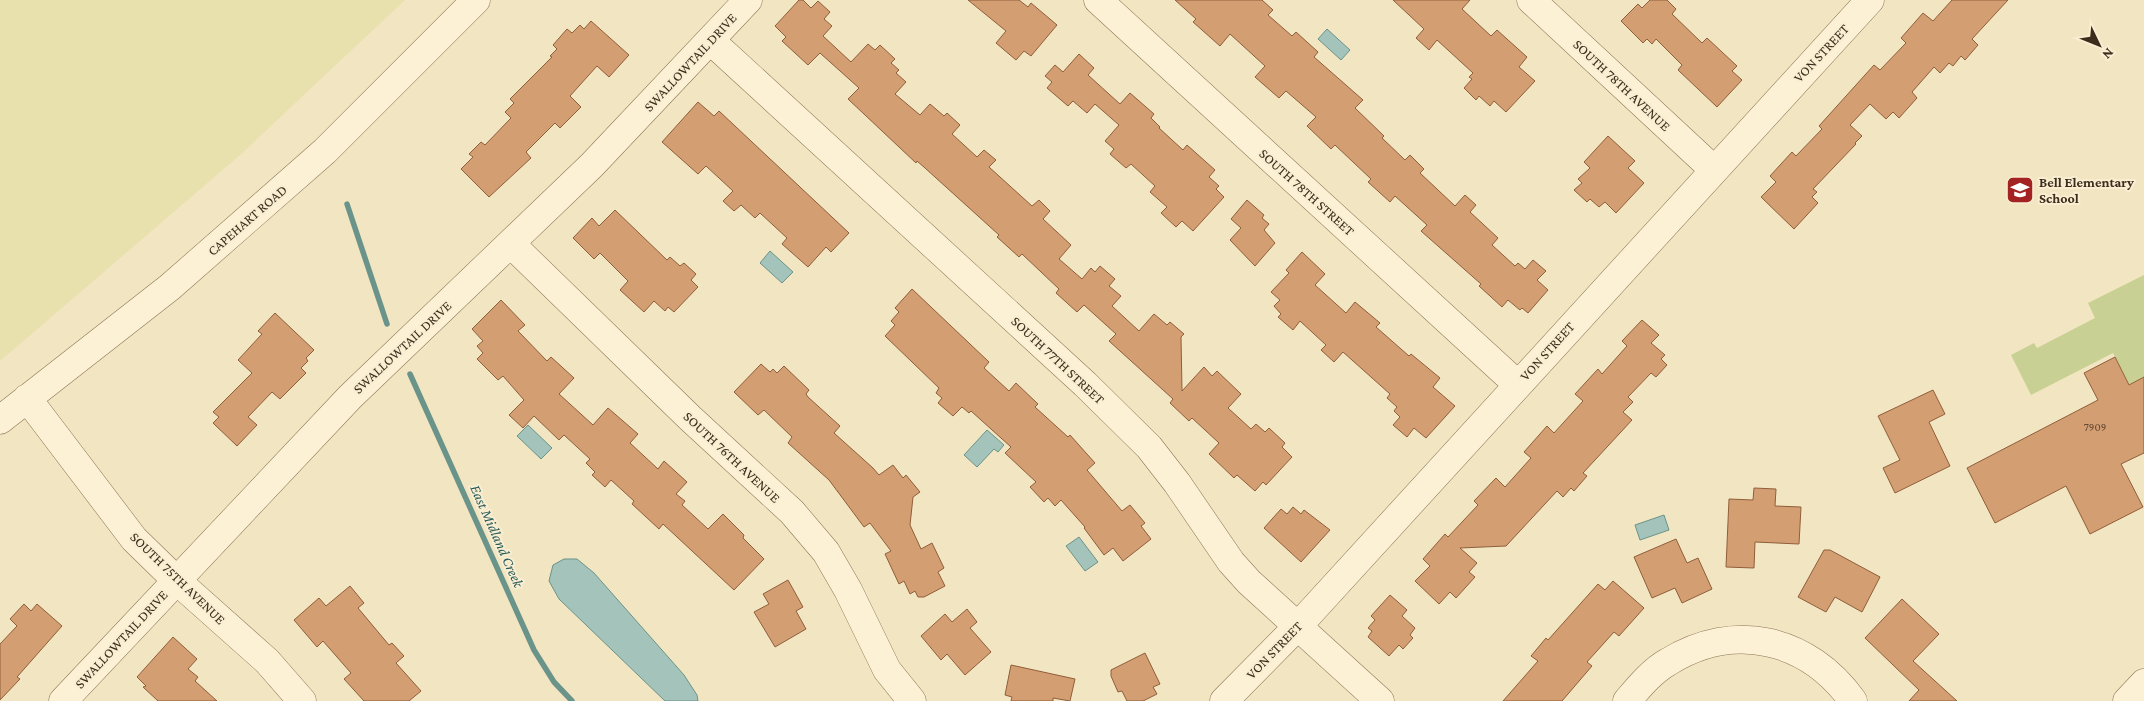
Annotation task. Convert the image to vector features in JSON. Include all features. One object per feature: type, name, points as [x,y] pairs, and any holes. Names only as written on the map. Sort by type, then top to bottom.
[{"type":"street","name":"CAPEHART ROAD","points":[[0,420],[170,287],[325,151],[476,0]]},
{"type":"street","name":"SWALLOWTAIL DRIVE","points":[[63,701],[350,397],[592,165],[748,0]]},
{"type":"street","name":"SOUTH 78TH STREET","points":[[1098,0],[1517,384]]},
{"type":"street","name":"SOUTH 78TH AVENUE","points":[[1531,0],[1713,169]]},
{"type":"street","name":"VON STREET","points":[[1224,701],[1298,626],[1713,169],[1870,0]]},
{"type":"street","name":"SOUTH 77TH STREET","points":[[711,41],[1085,384],[1143,441],[1177,483],[1231,562],[1249,582],[1380,701]]},
{"type":"street","name":"SOUTH 76TH AVENUE","points":[[511,244],[690,418],[792,512],[826,552],[848,590],[887,670],[912,701]]},
{"type":"street","name":"SOUTH 75TH AVENUE","points":[[28,398],[134,539],[176,580],[267,661],[302,701]]},
{"type":"street","points":[[1626,701],[1666,663],[1702,645],[1755,639],[1792,649],[1823,669],[1836,680],[1853,701]]},
{"type":"street","points":[[2127,701],[2144,683]]},
{"type":"shaded area","points":[[0,0],[405,0],[240,155],[0,361]]},
{"type":"green space","points":[[2144,275],[2144,377],[2129,385],[2113,353],[2031,395],[2011,355],[2034,343],[2037,348],[2095,318],[2088,303]]},
{"type":"water","points":[[1327,29],[1350,50],[1341,60],[1318,39]]},
{"type":"water","points":[[770,251],[793,272],[782,283],[760,263]]},
{"type":"water","points":[[528,425],[552,448],[541,459],[517,436]]},
{"type":"water","points":[[987,430],[1004,445],[998,452],[994,449],[977,467],[964,455]]},
{"type":"water","points":[[1664,515],[1669,530],[1640,540],[1635,525]]},
{"type":"water","points":[[1079,537],[1098,562],[1085,571],[1066,546]]},
{"type":"water","points":[[564,559],[577,559],[594,573],[684,675],[697,695],[698,701],[665,701],[559,599],[549,581],[553,565]]},
{"type":"building","points":[[799,0],[803,0],[811,8],[818,1],[830,12],[824,19],[832,26],[823,36],[851,62],[868,44],[875,50],[880,45],[895,59],[891,63],[899,70],[896,73],[906,82],[895,94],[920,115],[930,104],[944,116],[947,113],[960,125],[952,134],[977,157],[984,150],[996,160],[989,167],[1032,206],[1039,200],[1050,211],[1043,219],[1071,245],[1059,259],[1082,279],[1091,268],[1095,272],[1100,266],[1115,279],[1109,286],[1121,296],[1112,306],[1139,331],[1154,314],[1167,325],[1170,322],[1184,334],[1181,337],[1182,391],[1204,367],[1212,376],[1217,371],[1241,394],[1228,408],[1251,429],[1256,424],[1265,432],[1269,428],[1285,443],[1282,447],[1292,457],[1266,485],[1263,482],[1255,491],[1237,475],[1234,478],[1209,454],[1219,443],[1192,418],[1189,421],[1170,403],[1173,399],[1109,341],[1116,334],[1084,305],[1077,312],[1056,293],[1059,289],[1022,254],[1019,257],[997,237],[999,235],[917,161],[916,163],[848,99],[859,88],[820,53],[808,65],[782,41],[786,37],[775,26]]},
{"type":"building","points":[[968,0],[1019,0],[1028,7],[1031,3],[1057,25],[1031,56],[1024,51],[1016,60],[996,43],[1006,31]]},
{"type":"building","points":[[1175,0],[1262,0],[1273,10],[1268,15],[1292,36],[1296,32],[1318,52],[1314,57],[1363,100],[1355,108],[1384,136],[1382,138],[1405,160],[1410,155],[1424,169],[1420,173],[1455,206],[1465,195],[1476,205],[1470,212],[1498,238],[1492,245],[1515,266],[1518,263],[1525,269],[1533,260],[1546,271],[1537,280],[1548,290],[1528,313],[1522,308],[1520,310],[1508,300],[1502,307],[1479,286],[1481,284],[1421,231],[1427,225],[1395,196],[1390,202],[1368,182],[1371,179],[1335,145],[1331,149],[1307,126],[1316,117],[1286,91],[1279,98],[1255,77],[1265,66],[1230,34],[1220,46],[1193,22],[1196,19]]},
{"type":"building","points":[[1393,0],[1470,0],[1462,9],[1491,36],[1497,30],[1527,57],[1519,67],[1535,81],[1506,112],[1494,101],[1490,106],[1479,96],[1476,100],[1464,88],[1472,79],[1469,77],[1473,73],[1437,40],[1429,50],[1416,38],[1424,29]]},
{"type":"building","points":[[1650,0],[1667,0],[1676,9],[1672,14],[1702,43],[1707,38],[1737,66],[1732,71],[1742,80],[1717,107],[1678,70],[1682,65],[1656,39],[1652,44],[1647,39],[1643,43],[1621,21],[1638,4],[1642,8]]},
{"type":"building","points":[[1952,0],[2008,0],[1972,39],[1978,45],[1965,60],[1961,56],[1953,66],[1949,63],[1940,73],[1934,67],[1912,92],[1917,98],[1899,118],[1893,112],[1886,119],[1870,104],[1850,125],[1862,136],[1813,189],[1817,192],[1812,197],[1818,203],[1794,229],[1761,197],[1776,182],[1770,176],[1792,152],[1796,156],[1822,129],[1819,126],[1874,65],[1880,70],[1906,43],[1901,38],[1923,13],[1933,21]]},
{"type":"building","points":[[591,21],[629,55],[609,77],[597,66],[570,96],[581,107],[560,128],[555,123],[526,152],[531,158],[489,197],[461,169],[473,157],[469,154],[481,142],[485,145],[511,118],[505,112],[514,103],[510,99],[552,57],[550,56],[557,49],[553,45],[567,29],[572,33],[580,25],[584,29]]},
{"type":"building","points":[[1079,54],[1094,68],[1088,75],[1120,104],[1130,93],[1154,114],[1151,118],[1159,128],[1183,150],[1187,145],[1215,170],[1209,177],[1219,186],[1216,189],[1224,197],[1193,231],[1182,221],[1176,227],[1161,213],[1167,207],[1150,192],[1155,186],[1131,164],[1126,168],[1110,154],[1114,149],[1105,141],[1119,125],[1095,104],[1087,113],[1073,101],[1068,106],[1047,88],[1052,82],[1045,76],[1055,65],[1063,72]]},
{"type":"building","points":[[698,102],[714,116],[719,111],[849,233],[831,252],[826,247],[808,267],[782,244],[787,238],[760,213],[755,218],[741,205],[734,211],[723,201],[733,191],[706,166],[698,174],[662,142]]},
{"type":"building","points":[[1608,136],[1635,161],[1628,168],[1644,183],[1616,213],[1605,202],[1599,207],[1590,199],[1587,202],[1574,190],[1582,183],[1578,179],[1590,168],[1584,162]]},
{"type":"building","points":[[1247,200],[1264,215],[1262,218],[1269,224],[1264,230],[1275,243],[1255,266],[1230,240],[1241,228],[1231,219]]},
{"type":"building","points":[[615,210],[667,260],[670,257],[680,266],[684,263],[696,274],[691,280],[698,287],[674,312],[668,307],[665,311],[654,301],[644,312],[620,290],[628,281],[600,253],[594,259],[573,238],[592,218],[599,226]]},
{"type":"building","points":[[1302,252],[1325,274],[1315,285],[1346,313],[1355,302],[1380,323],[1376,327],[1409,356],[1411,354],[1440,378],[1433,387],[1455,406],[1426,438],[1414,428],[1407,437],[1393,425],[1400,417],[1394,411],[1397,407],[1387,398],[1390,394],[1343,352],[1334,362],[1321,350],[1326,345],[1300,321],[1293,330],[1278,317],[1281,314],[1274,306],[1280,300],[1271,292],[1289,273],[1286,270]]},
{"type":"building","points":[[912,289],[989,362],[984,368],[1009,391],[1016,383],[1038,404],[1035,407],[1068,437],[1070,435],[1095,463],[1087,470],[1122,511],[1130,505],[1145,523],[1141,526],[1151,539],[1123,561],[1113,548],[1104,555],[1085,527],[1061,500],[1055,506],[1048,498],[1044,502],[1030,487],[1036,482],[1005,453],[1011,447],[971,411],[969,413],[962,407],[953,416],[938,403],[942,398],[936,393],[939,388],[885,336],[895,325],[891,321],[899,312],[895,308]]},
{"type":"building","points":[[501,300],[525,325],[518,331],[547,361],[551,357],[574,378],[559,394],[593,425],[608,408],[638,434],[630,443],[658,469],[664,461],[687,482],[676,494],[685,501],[682,505],[708,529],[723,514],[764,559],[734,590],[663,524],[659,529],[632,504],[634,501],[611,480],[605,487],[592,475],[595,472],[586,463],[590,459],[564,435],[559,440],[534,416],[523,428],[509,415],[524,400],[503,376],[498,380],[477,359],[483,353],[477,346],[483,341],[472,329]]},
{"type":"building","points":[[275,313],[314,350],[306,358],[308,361],[301,368],[306,373],[280,399],[272,392],[248,417],[257,425],[237,446],[213,423],[219,417],[213,412],[252,373],[238,360],[262,334],[258,331]]},
{"type":"building","points":[[1642,320],[1659,335],[1651,343],[1665,355],[1661,359],[1667,365],[1656,377],[1651,373],[1628,397],[1633,402],[1623,412],[1632,420],[1583,473],[1587,476],[1574,491],[1571,488],[1563,497],[1557,491],[1506,546],[1460,548],[1477,563],[1469,572],[1475,577],[1456,598],[1450,592],[1439,604],[1415,581],[1430,566],[1423,559],[1445,534],[1448,537],[1478,505],[1474,501],[1496,478],[1505,487],[1531,458],[1524,452],[1547,426],[1554,433],[1583,401],[1575,394],[1598,369],[1602,374],[1627,346],[1622,341]]},
{"type":"building","points":[[2115,357],[2129,385],[2144,377],[2144,453],[2121,464],[2143,507],[2090,534],[2066,486],[1995,523],[1967,468],[2098,400],[2084,373]]},
{"type":"building","points":[[761,364],[770,372],[773,369],[777,373],[784,366],[809,390],[806,394],[808,397],[840,426],[834,433],[879,475],[893,465],[903,478],[906,475],[920,492],[913,497],[910,525],[921,549],[932,543],[944,568],[938,572],[945,586],[924,597],[918,597],[915,591],[910,594],[904,581],[899,584],[885,554],[891,551],[870,523],[864,527],[829,480],[788,443],[792,437],[764,410],[758,415],[734,392]]},
{"type":"building","points":[[1933,390],[1945,414],[1929,422],[1950,466],[1895,493],[1883,468],[1900,460],[1878,416]]},
{"type":"building","points":[[1754,488],[1776,489],[1775,506],[1801,507],[1799,544],[1755,542],[1754,568],[1726,567],[1729,499],[1753,500]]},
{"type":"building","points":[[1293,507],[1301,514],[1304,510],[1330,530],[1301,562],[1264,528],[1281,509],[1287,514]]},
{"type":"building","points":[[1676,539],[1687,563],[1698,558],[1712,589],[1682,603],[1675,588],[1652,598],[1634,557]]},
{"type":"building","points":[[1824,550],[1830,550],[1880,577],[1862,612],[1835,597],[1826,612],[1798,597]]},
{"type":"building","points":[[788,580],[803,607],[796,611],[806,629],[775,647],[754,612],[769,604],[763,594]]},
{"type":"building","points":[[1613,581],[1644,608],[1619,636],[1614,632],[1587,662],[1592,666],[1562,701],[1503,701],[1538,661],[1531,656],[1546,638],[1548,640],[1598,584],[1605,590]]},
{"type":"building","points":[[350,586],[364,603],[358,608],[389,645],[392,643],[404,656],[396,663],[421,691],[409,701],[364,701],[344,679],[351,673],[323,641],[317,647],[294,620],[319,598],[326,606]]},
{"type":"building","points":[[1390,595],[1407,610],[1402,616],[1415,628],[1410,635],[1413,638],[1403,649],[1399,645],[1389,656],[1368,637],[1372,631],[1368,628],[1375,620],[1371,616]]},
{"type":"building","points":[[1902,599],[1939,634],[1913,661],[1957,701],[1909,701],[1919,690],[1865,638]]},
{"type":"building","points":[[24,604],[31,611],[37,604],[62,626],[17,677],[20,679],[0,700],[0,644],[17,626],[10,619]]},
{"type":"building","points":[[967,609],[977,622],[970,628],[991,652],[965,675],[947,654],[941,660],[921,636],[945,614],[952,622]]},
{"type":"building","points":[[173,637],[197,659],[188,669],[198,677],[195,681],[217,701],[158,701],[143,687],[146,686],[137,677]]},
{"type":"building","points":[[1145,653],[1160,684],[1153,687],[1157,694],[1143,701],[1127,701],[1122,691],[1118,692],[1111,676],[1111,670]]},
{"type":"building","points":[[1011,665],[1075,679],[1070,701],[1053,698],[1053,701],[1011,701],[1012,697],[1005,695]]},
{"type":"waterway","name":"East Midland Creek","points":[[347,204],[387,324]]},
{"type":"waterway","name":"East Midland Creek","points":[[410,374],[534,650],[554,682],[572,701]]},
{"type":"place","name":"Bell Elementary School","points":[[2020,190]]}]
